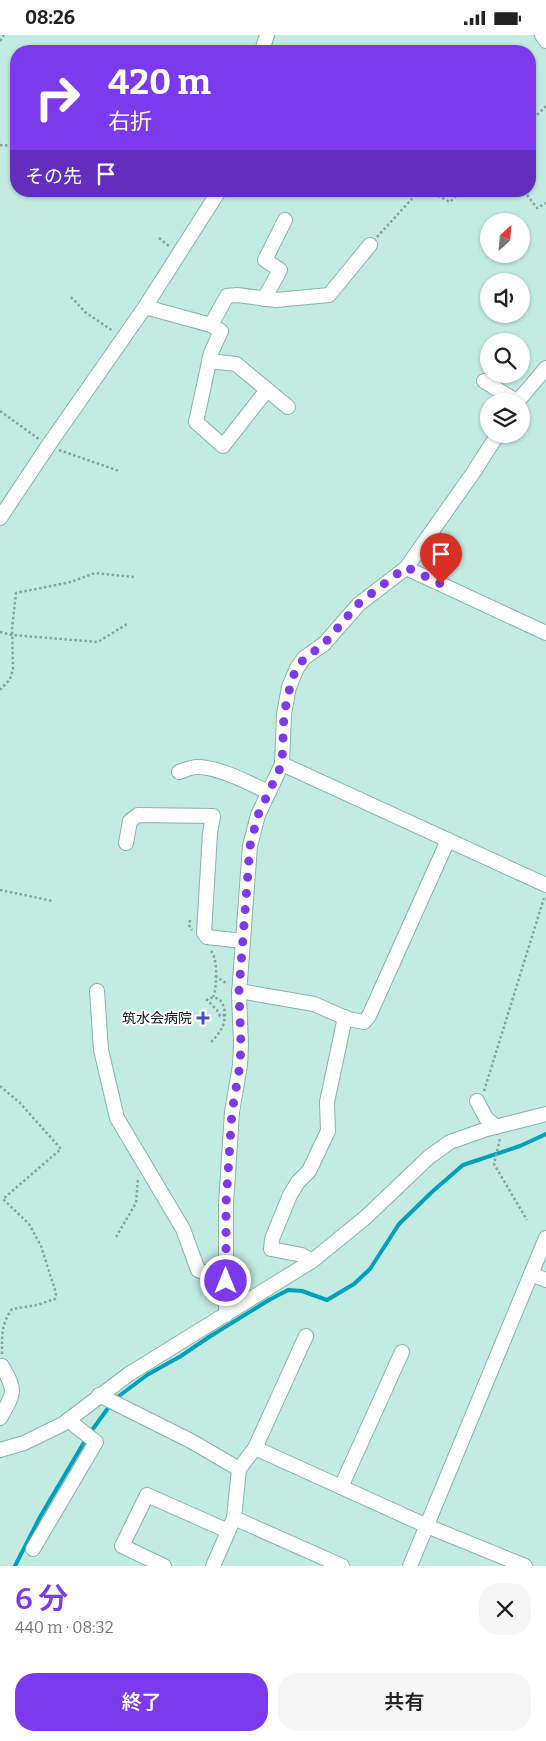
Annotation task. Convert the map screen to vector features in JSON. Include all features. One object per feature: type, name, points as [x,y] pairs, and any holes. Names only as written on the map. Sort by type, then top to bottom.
[{"type":"street","points":[[542,35],[546,41]]},
{"type":"street","points":[[0,518],[146,307],[216,197]]},
{"type":"street","points":[[264,299],[280,270],[265,260],[285,220]]},
{"type":"street","points":[[212,325],[227,296],[237,295],[276,300],[329,295],[370,245]]},
{"type":"street","points":[[146,307],[212,325],[221,331],[211,353],[196,422],[222,446],[266,391]]},
{"type":"street","points":[[209,361],[236,364],[266,391],[288,407]]},
{"type":"street","points":[[524,393],[546,369]]},
{"type":"street","points":[[487,383],[504,393]]},
{"type":"street","points":[[226,1315],[226,1204],[232,1112],[240,1065],[239,991],[250,846],[258,815],[282,764],[284,714],[290,687],[296,668],[304,659],[324,644],[358,604],[406,567],[492,443]]},
{"type":"street","points":[[406,567],[546,633]]},
{"type":"street","points":[[282,764],[546,885]]},
{"type":"street","points":[[179,772],[194,767],[213,769],[269,792]]},
{"type":"street","points":[[126,843],[130,821],[138,815],[213,816],[210,833],[204,933],[207,937],[243,941]]},
{"type":"street","points":[[239,991],[314,1003],[345,1017],[364,1022],[369,1016],[448,840]]},
{"type":"street","points":[[97,991],[101,1050],[116,1118],[183,1229],[198,1269],[226,1281]]},
{"type":"street","points":[[312,1261],[302,1255],[271,1249],[272,1239],[290,1195],[298,1182],[309,1171],[328,1131],[327,1102],[345,1017]]},
{"type":"street","points":[[479,1104],[486,1118],[498,1127]]},
{"type":"street","points":[[0,1449],[24,1443],[68,1420],[102,1397],[129,1374],[312,1261],[366,1217],[429,1157],[450,1142],[546,1114]]},
{"type":"street","points":[[410,1566],[546,1238]]},
{"type":"street","points":[[531,1274],[546,1280]]},
{"type":"street","points":[[213,1566],[234,1518],[238,1469],[255,1448],[306,1336]]},
{"type":"street","points":[[340,1487],[402,1352]]},
{"type":"street","points":[[0,1418],[11,1400],[13,1391],[9,1378],[2,1366]]},
{"type":"street","points":[[102,1397],[191,1441],[238,1469]]},
{"type":"street","points":[[33,1549],[96,1442],[68,1420]]},
{"type":"street","points":[[255,1448],[427,1526],[525,1566]]},
{"type":"street","points":[[164,1566],[122,1546],[148,1495],[228,1531]]},
{"type":"street","points":[[234,1518],[336,1565]]},
{"type":"path","points":[[0,41],[4,35]]},
{"type":"path","points":[[536,116],[546,105]]},
{"type":"path","points":[[370,245],[414,197]]},
{"type":"path","points":[[440,197],[450,202],[455,197]]},
{"type":"path","points":[[529,197],[537,208],[546,203]]},
{"type":"path","points":[[71,297],[84,312],[124,338]]},
{"type":"path","points":[[0,411],[48,446],[118,471]]},
{"type":"path","points":[[0,690],[10,679],[13,669],[12,635],[16,593],[71,582],[95,573],[134,577]]},
{"type":"path","points":[[0,632],[12,635],[98,642],[126,624]]},
{"type":"path","points":[[0,889],[53,901]]},
{"type":"path","points":[[479,1104],[546,891]]},
{"type":"path","points":[[190,920],[189,925],[194,931]]},
{"type":"path","points":[[208,948],[214,954],[215,992],[213,997]]},
{"type":"path","points":[[211,1042],[225,1024],[225,1015],[222,1001],[209,997],[208,1003],[217,1010],[220,1016],[225,1015]]},
{"type":"path","points":[[0,1086],[20,1103],[61,1149],[0,1201]]},
{"type":"path","points":[[498,1127],[500,1136],[494,1164],[527,1220]]},
{"type":"path","points":[[116,1237],[136,1203],[138,1173],[144,1162]]},
{"type":"path","points":[[2,1366],[2,1333],[5,1319],[12,1309],[55,1299],[56,1293],[42,1246],[28,1224],[3,1199]]},
{"type":"waterway","points":[[115,1399],[147,1375],[288,1290],[302,1291],[327,1300],[354,1284],[370,1269],[399,1224],[463,1165],[520,1146],[546,1134]]},
{"type":"waterway","points":[[90,1433],[111,1404]]},
{"type":"waterway","points":[[15,1566],[40,1517],[86,1439]]},
{"type":"place","name":"筑水会病院","points":[[203,1018]]},
{"type":"route","points":[[226,1281],[226,1204],[232,1112],[240,1065],[239,991],[250,846],[258,815],[282,764],[284,714],[290,687],[296,668],[304,659],[324,644],[358,604],[406,567],[441,584]]}]
